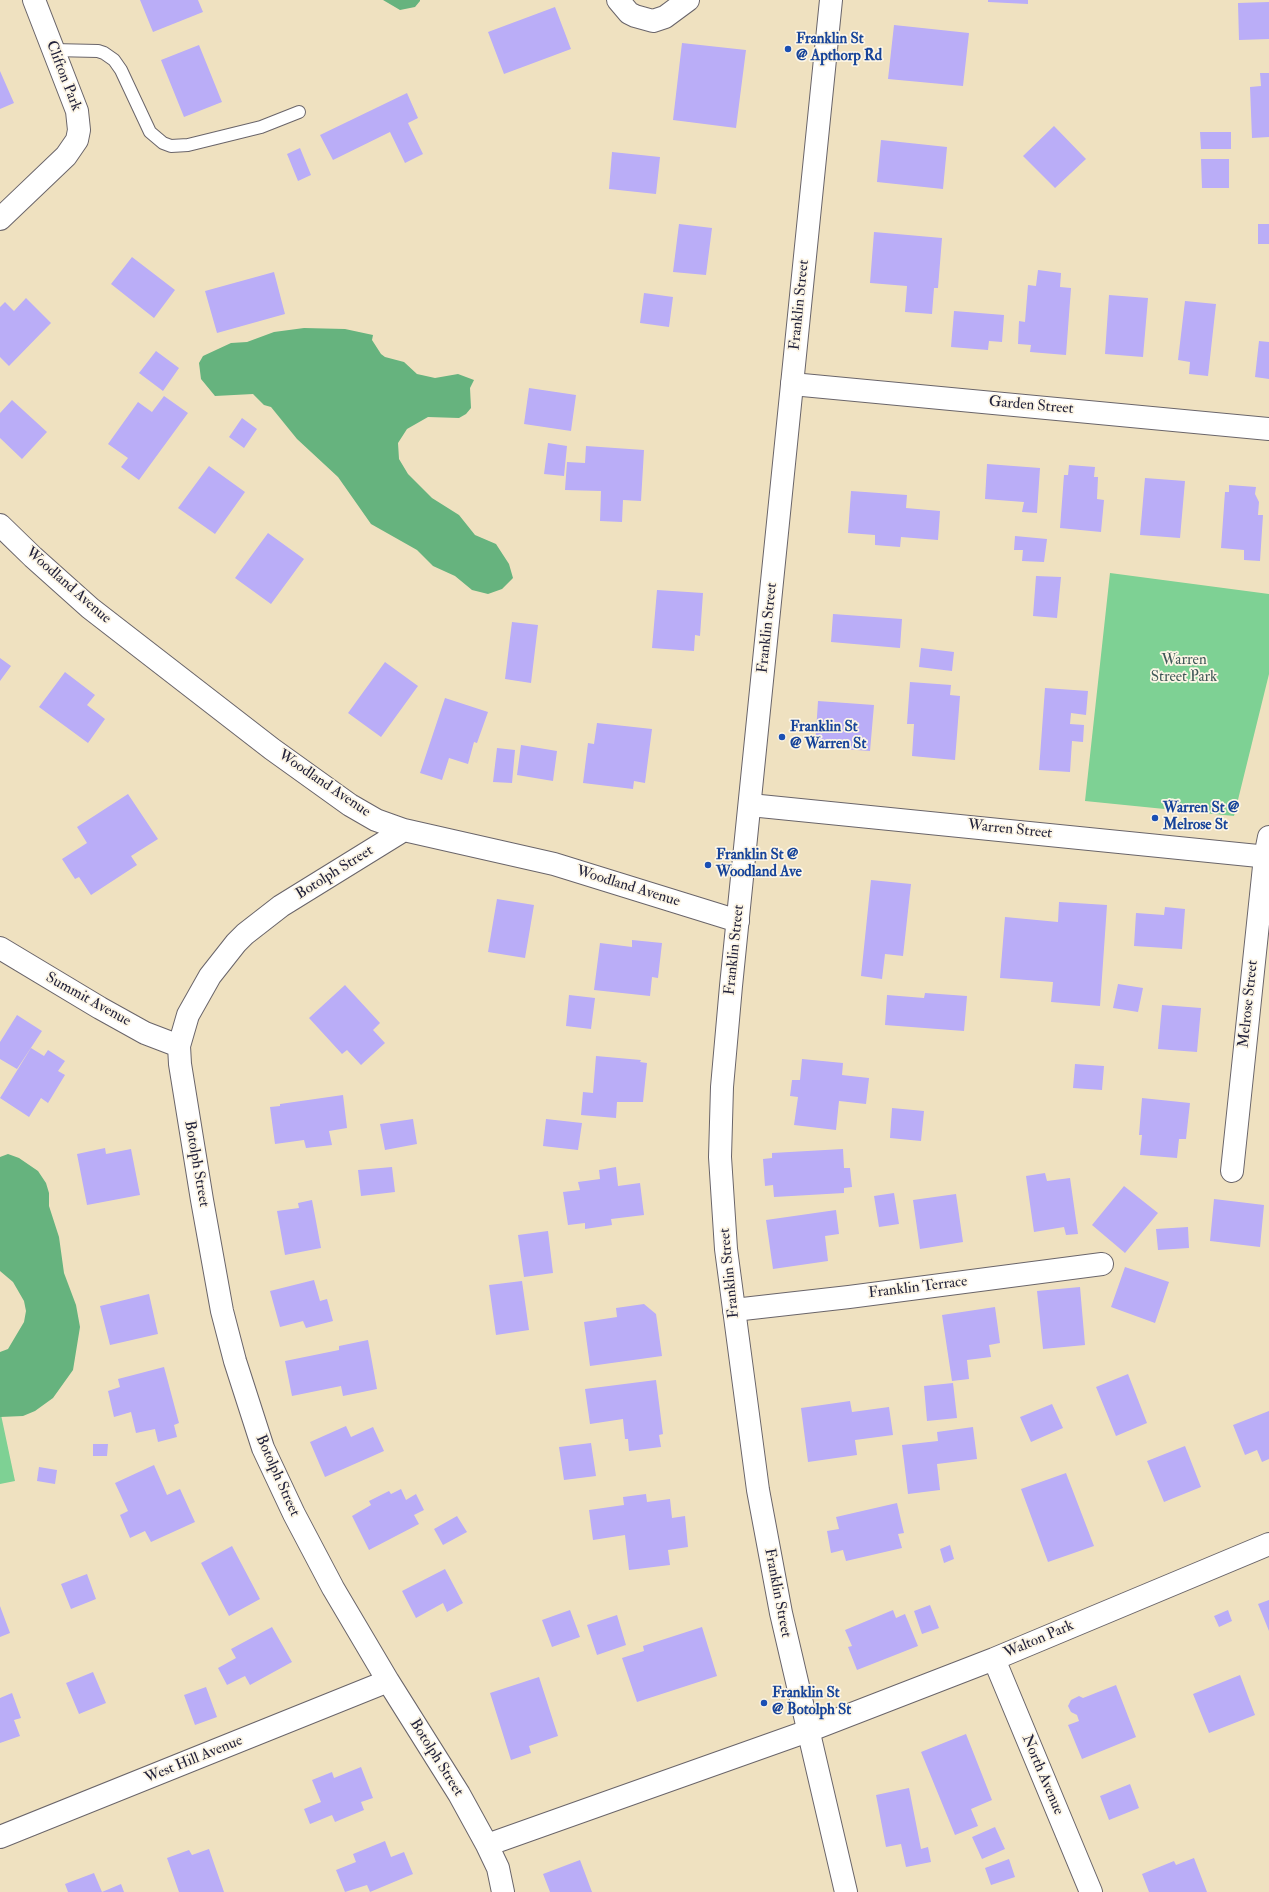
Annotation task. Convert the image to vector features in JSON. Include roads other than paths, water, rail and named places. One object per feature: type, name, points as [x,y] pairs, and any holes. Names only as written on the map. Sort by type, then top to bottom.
[{"type":"street","name":"Clifton Park","points":[[0,219],[66,156],[77,140],[79,130],[77,111],[34,0]]},
{"type":"street","points":[[618,0],[629,13],[653,21],[665,17],[688,0]]},
{"type":"street","name":"Franklin Street","points":[[831,0],[725,1051],[720,1123],[722,1191],[734,1310],[758,1490],[781,1613],[846,1892]]},
{"type":"street","name":"Garden Street","points":[[792,384],[1269,429]]},
{"type":"street","name":"Woodland Avenue","points":[[0,524],[33,557],[90,608],[272,749],[350,805],[376,820],[404,830],[554,864],[738,921]]},
{"type":"street","name":"Warren Street","points":[[750,805],[1268,850]]},
{"type":"street","name":"Botolph Street","points":[[404,830],[281,906],[245,934],[222,959],[199,994],[188,1015],[179,1046],[185,1101],[222,1311],[250,1413],[271,1468],[334,1588],[388,1681],[459,1794],[487,1845],[498,1868],[503,1892]]},
{"type":"street","name":"Melrose Street","points":[[1232,1171],[1268,850]]},
{"type":"street","name":"Summit Avenue","points":[[0,948],[107,1012],[145,1032],[179,1046]]},
{"type":"street","name":"Franklin Terrace","points":[[734,1310],[849,1297],[1102,1264]]},
{"type":"street","name":"Walton Park","points":[[808,1731],[994,1659],[1269,1544]]},
{"type":"street","name":"North Avenue","points":[[994,1659],[1091,1892]]},
{"type":"street","name":"West Hill Avenue","points":[[0,1837],[388,1681]]},
{"type":"street","points":[[487,1845],[808,1731]]},
{"type":"lane","points":[[53,50],[98,51],[114,60],[121,70],[150,132],[163,143],[171,146],[188,145],[254,129],[299,112]]},
{"type":"place","name":"Franklin St @ Apthorp Rd","points":[[788,49]]},
{"type":"place","name":"Franklin St @ Warren St","points":[[782,737]]},
{"type":"place","name":"Warren St @ Melrose St","points":[[1155,818]]},
{"type":"place","name":"Franklin St @ Woodland Ave","points":[[708,865]]},
{"type":"place","name":"Franklin St @ Botolph St","points":[[764,1703]]},
{"type":"park label","name":"Warren Street Park","points":[[1184,670]]}]
